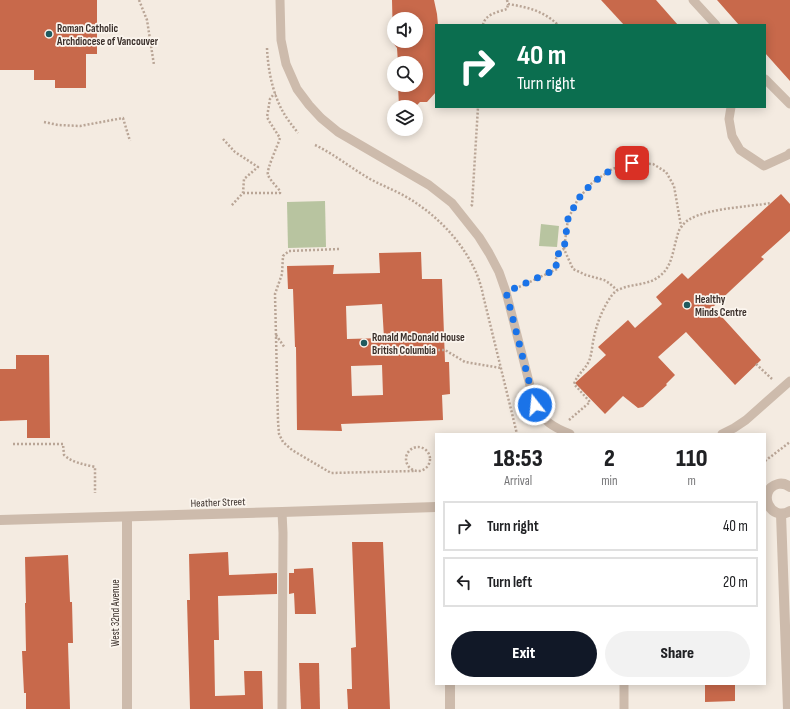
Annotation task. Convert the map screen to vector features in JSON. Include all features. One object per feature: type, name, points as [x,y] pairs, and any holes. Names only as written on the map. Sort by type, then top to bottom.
[{"type":"street","points":[[788,709],[786,512],[776,513],[771,509],[766,500],[770,489],[775,485],[786,484],[790,487]]},
{"type":"street","name":"Heather Street","points":[[0,520],[435,507]]},
{"type":"street","name":"West 32nd Avenue","points":[[127,517],[127,709]]},
{"type":"street","points":[[450,685],[450,709]]},
{"type":"lane","points":[[280,0],[281,40],[286,64],[297,89],[321,118],[338,132],[429,186],[452,203],[479,237],[499,272],[506,292],[535,405],[547,422],[568,433]]},
{"type":"lane","points":[[693,0],[715,24]]},
{"type":"lane","points":[[766,80],[790,104]]},
{"type":"lane","points":[[731,108],[729,119],[732,136],[740,150],[764,166],[790,153]]},
{"type":"lane","points":[[724,433],[746,420],[790,381]]},
{"type":"lane","points":[[282,512],[282,709]]},
{"type":"lane","points":[[624,685],[624,709]]},
{"type":"path","points":[[139,0],[147,20],[154,65]]},
{"type":"path","points":[[483,24],[488,16],[507,9],[507,0]]},
{"type":"path","points":[[508,4],[524,6],[541,12],[557,24]]},
{"type":"path","points":[[243,193],[280,193],[268,175],[268,170],[280,138],[267,117],[270,99],[276,94]]},
{"type":"path","points":[[460,213],[472,205],[478,108]]},
{"type":"path","points":[[44,122],[58,125],[80,126],[123,118],[130,141]]},
{"type":"path","points":[[223,139],[235,152],[258,167],[244,179],[243,193],[231,206]]},
{"type":"path","points":[[315,145],[370,179],[392,189],[416,203],[437,219],[462,247],[478,277],[517,433]]},
{"type":"path","points":[[568,421],[590,402],[574,384],[578,374],[585,368],[589,360],[597,326],[606,305],[617,290],[653,281],[661,275],[670,262],[681,226],[674,186],[666,172],[653,164],[632,163],[612,169],[592,183],[578,199],[568,219],[564,249],[573,269],[586,275],[604,280],[617,290]]},
{"type":"path","points":[[681,226],[687,220],[702,214],[719,210],[771,203]]},
{"type":"path","points":[[339,249],[290,251],[283,256],[282,274],[275,294],[279,434],[283,442],[292,450],[331,473],[420,471],[425,469],[430,460],[429,454],[422,447],[417,446],[411,448],[407,452],[405,458],[406,463],[414,471]]},
{"type":"path","points":[[506,292],[557,269],[555,260],[560,251],[564,249]]},
{"type":"path","points":[[276,335],[285,348]]},
{"type":"path","points":[[434,350],[445,350],[465,362],[501,368]]},
{"type":"path","points":[[756,364],[774,382]]},
{"type":"path","points":[[766,460],[790,442]]},
{"type":"path","points":[[13,444],[63,444],[64,455],[69,460],[95,467],[95,494]]},
{"type":"green space","points":[[325,201],[326,247],[288,248],[287,202]]},
{"type":"green space","points":[[541,224],[559,226],[557,247],[539,246]]},
{"type":"building","name":"Roman Catholic Archdiocese of Vancouver","points":[[0,0],[97,0],[97,54],[86,54],[86,88],[55,88],[55,80],[34,80],[34,70],[0,70]]},
{"type":"building","points":[[392,0],[434,0],[438,24],[435,24],[435,93],[427,102],[423,102],[423,100],[399,100],[398,92],[423,92],[423,56],[398,56],[397,48],[423,48],[423,12],[392,12]]},
{"type":"building","points":[[601,0],[656,0],[677,24],[623,24]]},
{"type":"building","points":[[717,0],[790,0],[790,81],[766,54],[766,24],[738,24]]},
{"type":"building","name":"Healthy Minds Centre","points":[[781,194],[790,204],[790,231],[761,257],[764,259],[713,307],[761,360],[735,385],[686,332],[658,357],[675,375],[666,384],[667,385],[643,407],[638,408],[623,396],[605,414],[575,383],[606,355],[598,347],[628,320],[635,328],[662,304],[656,297],[682,273],[688,279]]},
{"type":"building","name":"Ronald McDonald House British Columbia","points":[[421,252],[422,279],[442,279],[445,362],[449,362],[450,394],[442,395],[443,420],[341,424],[342,431],[297,430],[296,347],[293,289],[288,289],[287,266],[334,265],[333,274],[380,273],[379,253]],"holes":[[[382,304],[384,338],[347,339],[346,306]],[[382,365],[383,395],[352,396],[351,366]]]},
{"type":"building","points":[[16,355],[49,355],[50,438],[27,438],[27,420],[0,421],[0,369],[16,369]]},
{"type":"building","points":[[352,542],[383,542],[390,709],[348,709],[347,689],[352,689],[351,648],[356,647]]},
{"type":"building","points":[[228,552],[229,575],[277,573],[277,594],[218,596],[219,640],[214,640],[215,696],[245,695],[244,671],[262,671],[263,709],[190,709],[187,600],[190,600],[189,554]]},
{"type":"building","points":[[68,555],[70,602],[72,602],[73,643],[68,643],[70,709],[26,709],[22,651],[26,651],[25,557]]},
{"type":"building","points":[[313,568],[316,614],[295,614],[294,593],[289,594],[289,573],[294,573],[294,569]]},
{"type":"building","points":[[299,663],[319,663],[320,709],[301,709]]},
{"type":"building","points":[[705,685],[735,685],[735,701],[705,702]]},
{"type":"place","name":"Roman Catholic Archdiocese of Vancouver","points":[[49,34]]},
{"type":"place","name":"Healthy Minds Centre","points":[[687,305]]},
{"type":"place","name":"Ronald McDonald House British Columbia","points":[[364,343]]},
{"type":"route","points":[[535,405],[506,292],[557,269],[555,260],[560,251],[564,249],[568,219],[578,199],[592,183],[612,169],[632,163]]}]
